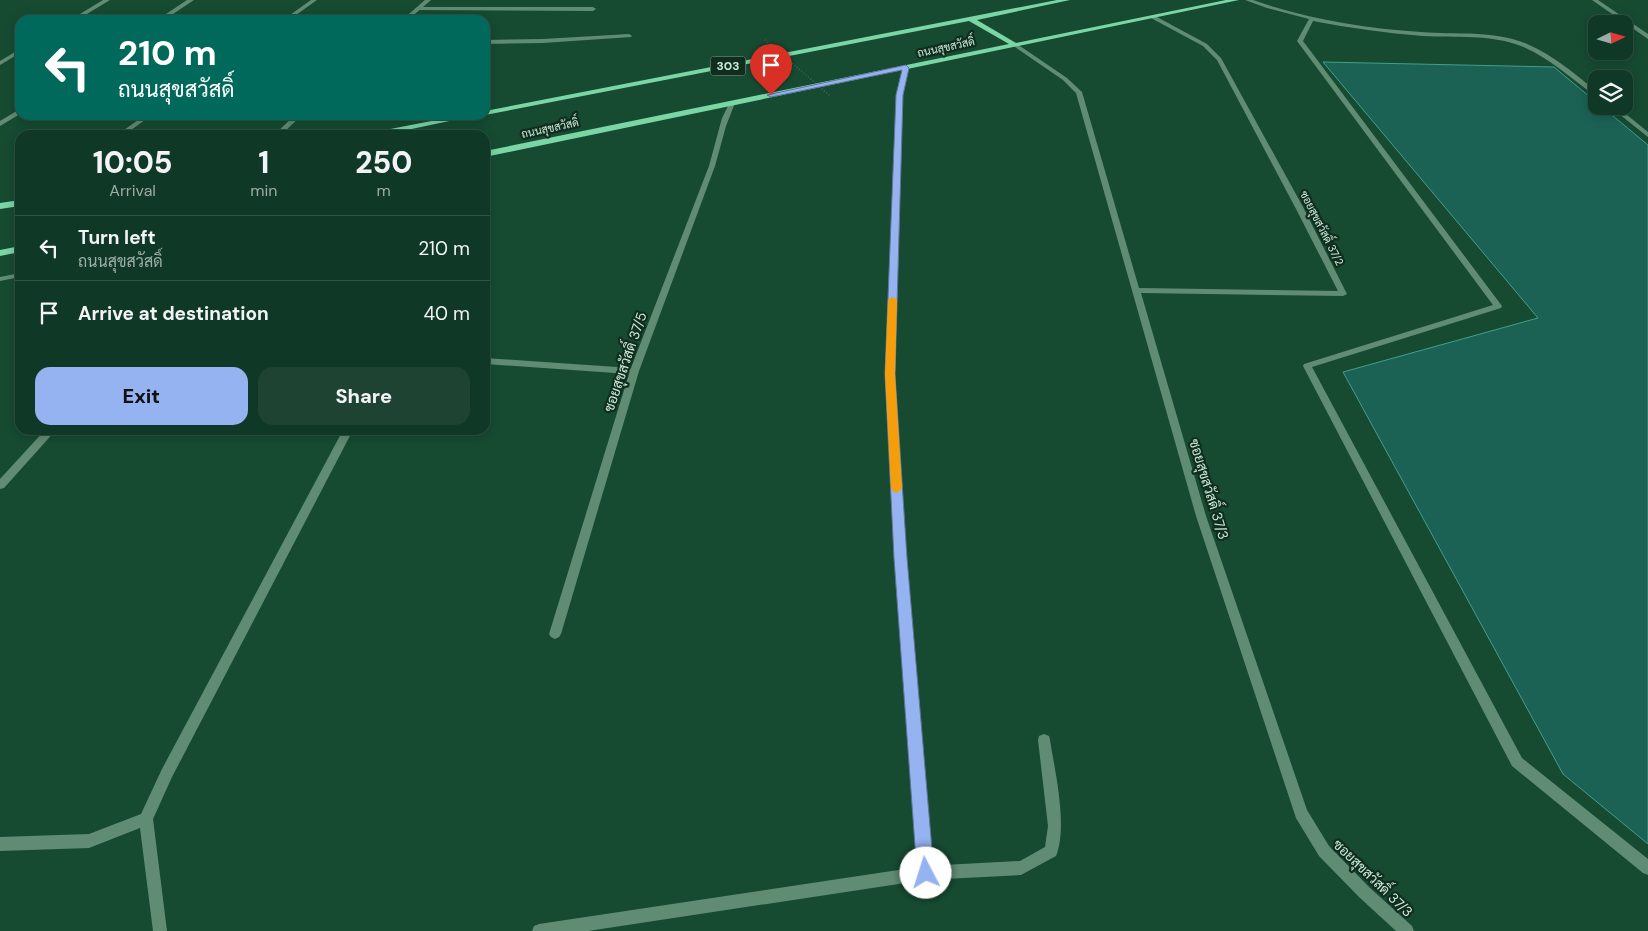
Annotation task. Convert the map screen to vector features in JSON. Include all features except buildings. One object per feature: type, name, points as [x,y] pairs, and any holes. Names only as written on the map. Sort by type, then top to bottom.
[{"type":"main road","name":"ถนนสุขสวัสดิ์","points":[[490,112],[1064,0]]},
{"type":"main road","name":"ถนนสุขสวัสดิ์","points":[[490,153],[1236,0]]},
{"type":"main road","points":[[971,19],[1014,45]]},
{"type":"main road","points":[[396,130],[448,120]]},
{"type":"main road","points":[[0,206],[15,204]]},
{"type":"main road","points":[[0,253],[15,250]]},
{"type":"street","points":[[82,15],[107,0]]},
{"type":"street","points":[[168,15],[191,0]]},
{"type":"street","points":[[293,15],[314,0]]},
{"type":"street","points":[[411,15],[428,0]]},
{"type":"street","points":[[1248,0],[1283,12],[1383,30],[1507,41],[1523,45],[1552,60],[1588,88]]},
{"type":"street","points":[[1594,0],[1648,37]]},
{"type":"street","points":[[418,9],[593,9]]},
{"type":"street","name":"ซอยสุขสวัสดิ์ 37/2","points":[[1136,290],[1343,294],[1299,207],[1219,59],[1205,46],[1153,17]]},
{"type":"street","points":[[1312,18],[1300,41],[1498,306],[1307,366],[1517,762],[1648,868]]},
{"type":"street","points":[[490,42],[543,42],[629,36]]},
{"type":"street","name":"ซอยสุขสวัสดิ์ 37/3","points":[[1014,45],[1065,79],[1079,92],[1201,516],[1301,812],[1324,851],[1364,892],[1407,931]]},
{"type":"street","points":[[0,63],[15,54]]},
{"type":"street","points":[[906,68],[900,95],[890,374],[900,558],[926,873]]},
{"type":"street","name":"ซอยสุขสวัสดิ์ 37/5","points":[[555,634],[634,371],[712,166],[720,143],[723,120],[732,103]]},
{"type":"street","points":[[0,124],[15,114]]},
{"type":"street","points":[[1623,115],[1648,135]]},
{"type":"street","points":[[127,130],[142,120]]},
{"type":"street","points":[[282,130],[294,120]]},
{"type":"street","points":[[0,279],[15,276]]},
{"type":"street","points":[[490,361],[634,371]]},
{"type":"street","points":[[0,485],[46,435]]},
{"type":"street","points":[[160,931],[146,819],[167,772],[345,435]]},
{"type":"street","points":[[539,931],[926,873],[1021,868],[1051,851],[1055,826],[1044,740]]},
{"type":"street","points":[[0,844],[19,845],[89,841],[146,819]]},
{"type":"path","points":[[765,40],[828,95]]},
{"type":"slow traffic","points":[[893,300],[890,374],[896,489]]},
{"type":"route","points":[[771,95],[906,68],[900,95],[890,374],[900,558],[926,873]]}]
